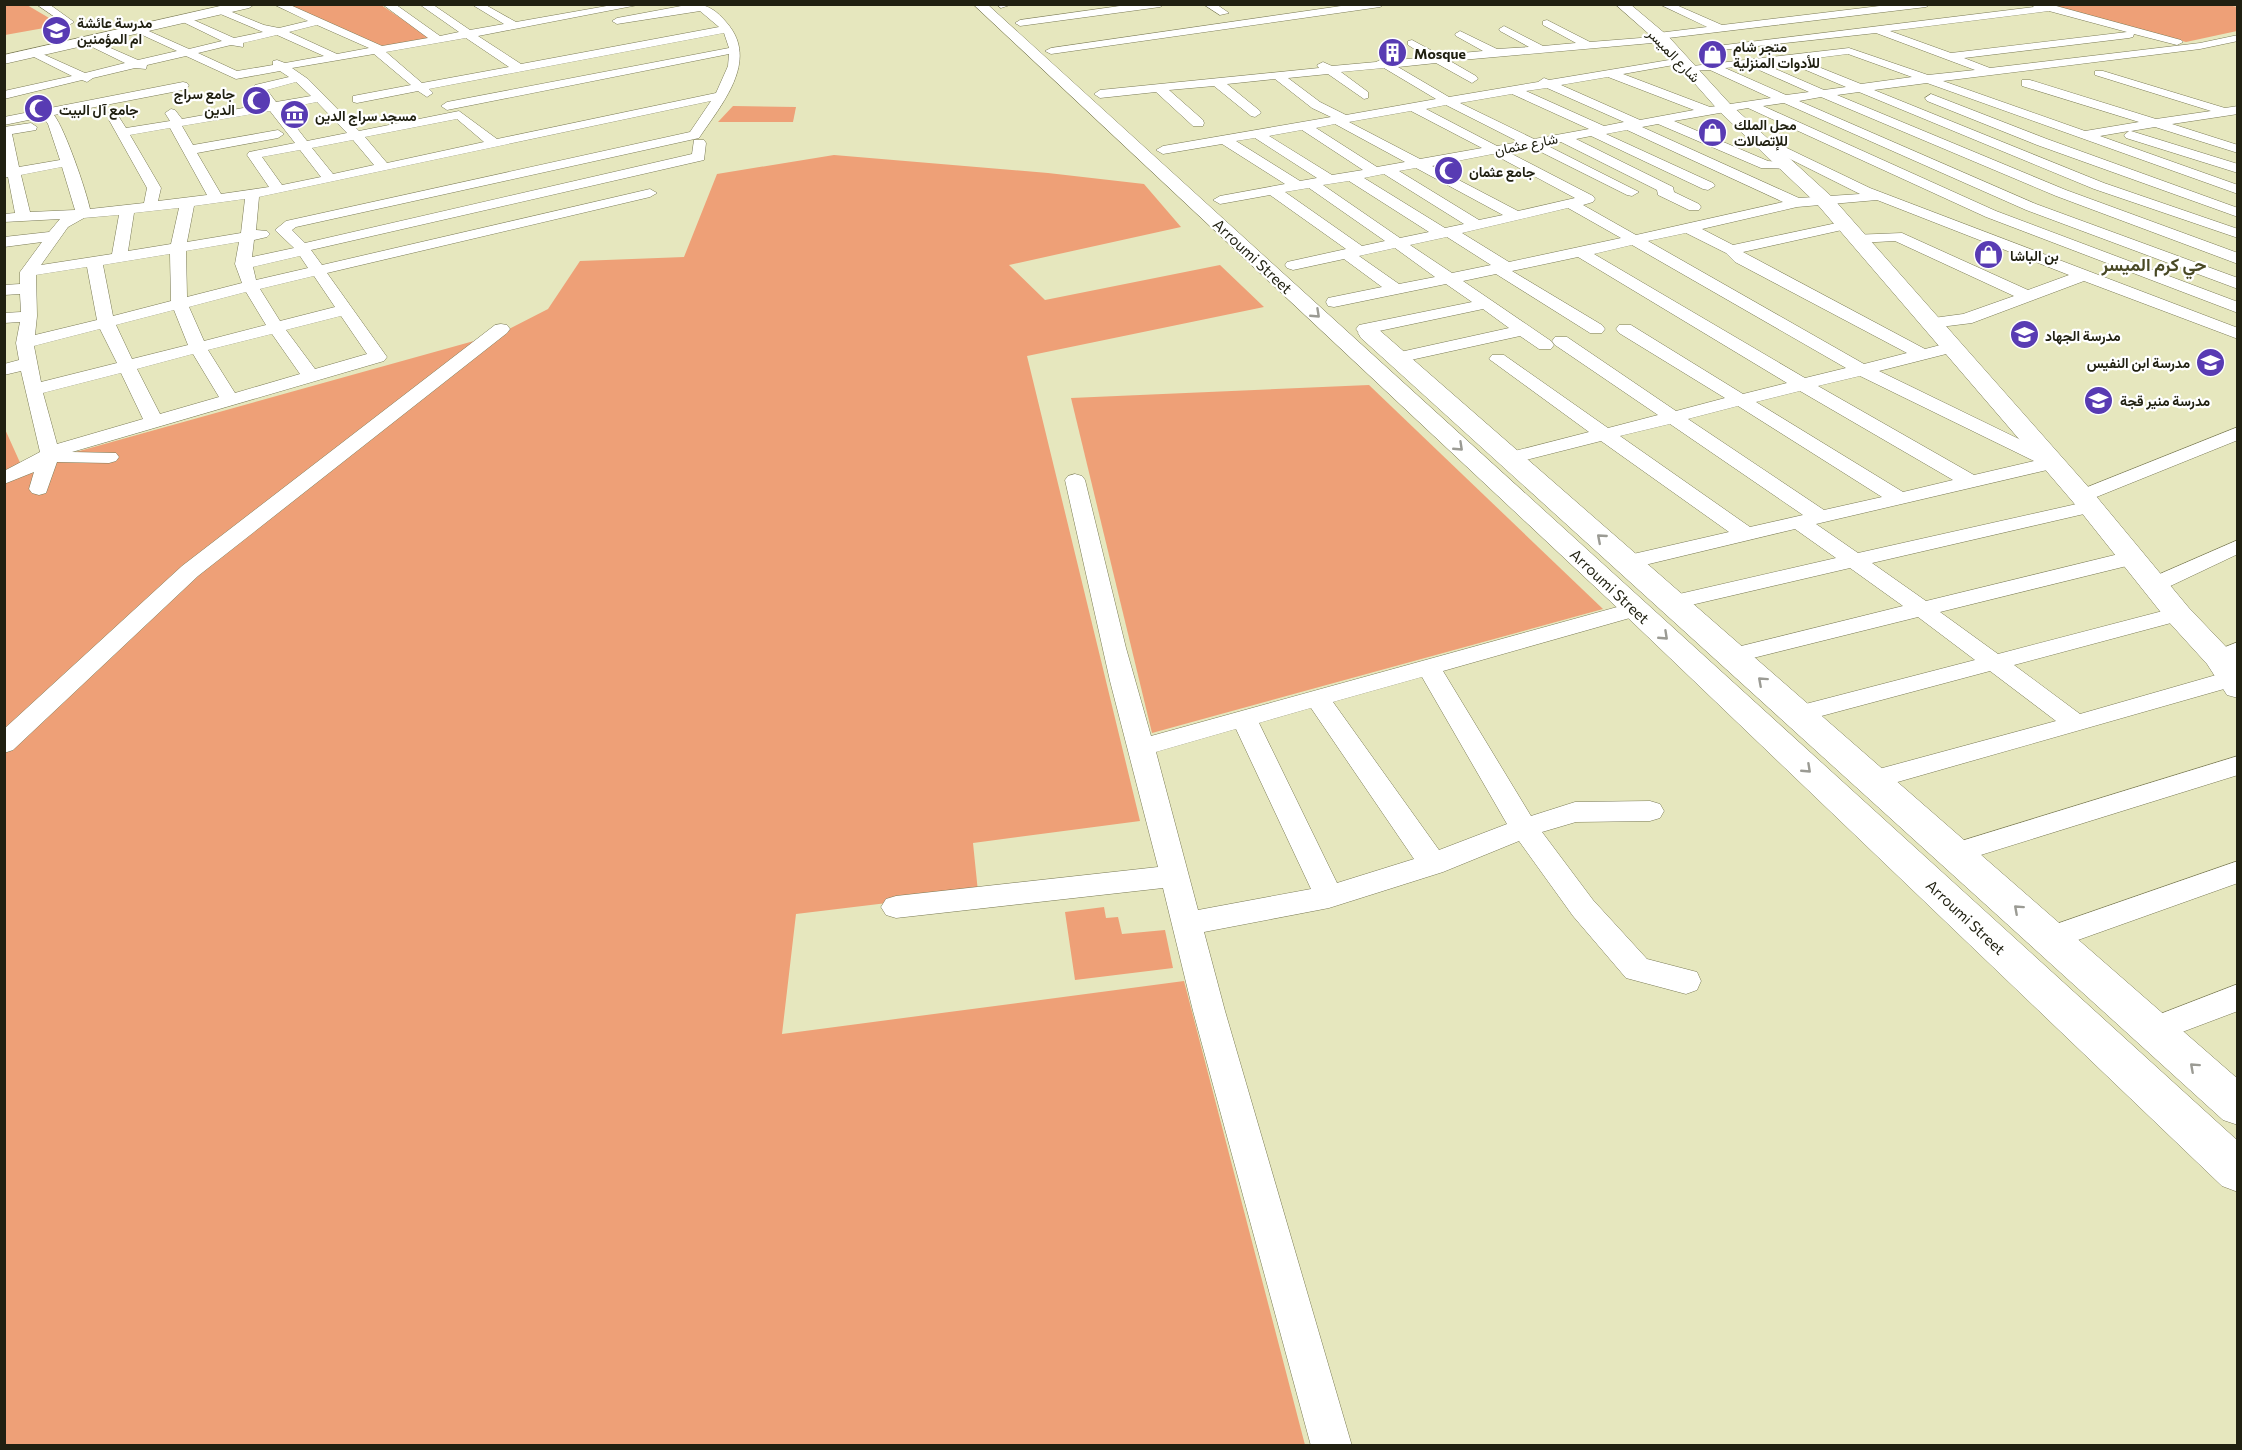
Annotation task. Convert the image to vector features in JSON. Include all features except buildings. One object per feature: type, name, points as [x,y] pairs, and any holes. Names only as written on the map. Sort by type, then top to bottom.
[{"type":"main road","name":"شارع الميسر","points":[[1621,4],[1660,38],[1786,166],[1824,200],[2086,501],[2178,614],[2231,669]]},
{"type":"main road","points":[[4,60],[142,31],[187,20],[216,9],[244,5]]},
{"type":"main road","name":"Arroumi Street","points":[[1002,8],[1674,602],[2238,1106]]},
{"type":"main road","name":"Arroumi Street","points":[[1002,8],[1636,609],[2238,1171]]},
{"type":"street","points":[[42,4],[69,22]]},
{"type":"street","points":[[278,4],[379,50],[408,72],[418,87],[489,134]]},
{"type":"street","points":[[387,4],[439,40]]},
{"type":"street","points":[[424,4],[470,34],[492,44],[501,56],[517,67]]},
{"type":"street","points":[[476,4],[514,26]]},
{"type":"street","points":[[573,4],[657,55]]},
{"type":"street","points":[[142,31],[236,75],[638,4]]},
{"type":"street","points":[[1067,4],[1101,24]]},
{"type":"street","points":[[1002,8],[1084,14],[1116,7],[1160,4]]},
{"type":"street","points":[[1202,16],[1229,12],[1208,4]]},
{"type":"street","points":[[1298,4],[1321,15]]},
{"type":"street","points":[[1051,51],[1321,15],[1380,4]]},
{"type":"street","points":[[1664,4],[1860,88],[2099,186],[2238,234]]},
{"type":"street","points":[[1806,4],[1913,44],[1931,45],[1953,58],[2021,84],[2238,149]]},
{"type":"street","points":[[1100,93],[1495,53],[1590,46],[1926,4]]},
{"type":"street","points":[[2035,4],[2218,52]]},
{"type":"street","points":[[1154,5],[1171,14]]},
{"type":"street","points":[[1116,7],[1137,19]]},
{"type":"street","points":[[1962,7],[2009,23]]},
{"type":"street","points":[[216,9],[261,28],[278,31],[337,58]]},
{"type":"street","points":[[1164,150],[1511,89],[1540,79],[1608,73],[1681,61],[1759,44],[2049,9]]},
{"type":"street","points":[[529,10],[547,21]]},
{"type":"street","points":[[4,290],[28,280],[94,261],[283,230],[291,224],[694,135],[722,95],[729,80],[734,52],[727,29],[705,12],[604,24]]},
{"type":"street","points":[[1692,16],[1719,13]]},
{"type":"street","points":[[187,20],[256,53],[299,78],[389,166],[401,200]]},
{"type":"street","points":[[2063,26],[2098,21]]},
{"type":"street","points":[[4,94],[318,22]]},
{"type":"street","points":[[1547,23],[1590,46]]},
{"type":"street","points":[[527,24],[541,35]]},
{"type":"street","points":[[357,99],[727,29]]},
{"type":"street","points":[[1504,29],[1561,61]]},
{"type":"street","points":[[1901,69],[1930,65],[1953,58],[2143,33]]},
{"type":"street","points":[[1460,34],[1516,64]]},
{"type":"street","name":"شارع عثمان","points":[[1220,200],[1727,107],[2238,38]]},
{"type":"street","points":[[22,209],[10,173],[5,131],[50,118],[64,110],[183,86],[90,42]]},
{"type":"street","points":[[1412,43],[1472,79]]},
{"type":"street","points":[[465,49],[492,44]]},
{"type":"street","points":[[556,45],[616,86]]},
{"type":"street","points":[[1865,56],[1931,45]]},
{"type":"street","points":[[1712,67],[1848,51],[2238,190]]},
{"type":"street","points":[[479,59],[523,52]]},
{"type":"street","points":[[441,102],[595,72],[734,52]]},
{"type":"street","points":[[639,82],[694,59],[734,52]]},
{"type":"street","points":[[36,54],[123,98]]},
{"type":"street","points":[[1370,54],[1445,100],[1632,192]]},
{"type":"street","points":[[1825,54],[2042,142],[2238,213]]},
{"type":"street","points":[[595,72],[657,55],[694,59]]},
{"type":"street","points":[[1312,57],[1364,95]]},
{"type":"street","points":[[369,65],[395,61]]},
{"type":"street","points":[[1681,61],[1712,67],[2031,207],[2238,284]]},
{"type":"street","points":[[1751,63],[1963,154],[2238,259]]},
{"type":"street","points":[[2128,69],[2094,74],[2234,112]]},
{"type":"street","points":[[382,76],[408,72]]},
{"type":"street","points":[[1608,73],[1727,107],[1884,167],[1991,214],[2238,308]]},
{"type":"street","points":[[1277,75],[1316,105],[1418,164],[1514,215]]},
{"type":"street","points":[[299,78],[260,87],[302,146],[330,179]]},
{"type":"street","points":[[1540,79],[1797,203]]},
{"type":"street","points":[[2021,84],[2054,79]]},
{"type":"street","points":[[12,80],[64,110]]},
{"type":"street","points":[[709,83],[729,80]]},
{"type":"street","points":[[1216,81],[1256,113]]},
{"type":"street","points":[[1159,88],[1198,123]]},
{"type":"street","points":[[1963,91],[1989,88],[2238,169]]},
{"type":"street","points":[[1511,89],[1708,186]]},
{"type":"street","points":[[155,91],[178,122],[174,124]]},
{"type":"street","points":[[4,205],[22,209],[81,214],[252,194],[389,166],[416,151],[489,134],[538,134],[722,95]]},
{"type":"street","points":[[189,150],[229,124],[273,107],[320,98]]},
{"type":"street","points":[[104,102],[154,188],[150,207]]},
{"type":"street","points":[[1293,265],[1445,233],[1588,199],[1413,107]]},
{"type":"street","points":[[2158,107],[2219,126]]},
{"type":"street","points":[[1833,176],[2190,117],[2234,112]]},
{"type":"street","points":[[254,155],[394,127],[465,116]]},
{"type":"street","points":[[683,120],[706,117]]},
{"type":"street","points":[[4,121],[50,118]]},
{"type":"street","points":[[39,489],[50,454],[33,390],[25,343],[29,316],[28,280],[63,224],[81,214],[83,208],[69,162],[50,118]]},
{"type":"street","points":[[1660,120],[1766,165],[1786,166]]},
{"type":"street","points":[[174,124],[216,198]]},
{"type":"street","points":[[122,133],[174,124],[229,124],[292,131]]},
{"type":"street","points":[[229,124],[278,190]]},
{"type":"street","points":[[1305,126],[1476,225]]},
{"type":"street","points":[[394,127],[416,151]]},
{"type":"street","points":[[538,134],[553,166]]},
{"type":"street","points":[[1258,134],[1329,180]]},
{"type":"street","points":[[1562,137],[1668,190],[1663,192],[1694,207]]},
{"type":"street","points":[[1225,140],[1305,185],[1399,243],[1522,330],[1553,343],[1672,417],[1810,519],[1855,561],[2076,723]]},
{"type":"street","points":[[1761,141],[1878,196],[2238,334]]},
{"type":"street","points":[[243,264],[699,157],[699,143]]},
{"type":"street","points":[[10,173],[69,162]]},
{"type":"street","points":[[507,176],[531,196]]},
{"type":"street","points":[[1351,176],[1596,329],[1498,359],[1602,435],[1746,534]]},
{"type":"street","points":[[1273,191],[1353,252],[1395,289]]},
{"type":"street","points":[[25,343],[179,303],[650,193]]},
{"type":"street","points":[[252,194],[259,211],[248,236],[243,264],[250,286],[311,376]]},
{"type":"street","points":[[2041,258],[2238,194]]},
{"type":"street","points":[[1334,302],[1580,252],[1797,203],[1824,200],[1849,201],[1878,196]]},
{"type":"street","points":[[188,202],[178,247],[179,303],[198,348],[230,400]]},
{"type":"street","points":[[1571,204],[1861,369],[2053,463]]},
{"type":"street","points":[[4,218],[22,209]]},
{"type":"street","points":[[119,257],[127,210]]},
{"type":"street","points":[[1687,227],[1731,250],[1741,259],[1920,353]]},
{"type":"street","points":[[4,478],[50,454],[378,357],[303,250],[283,230]]},
{"type":"street","points":[[1731,250],[1851,232],[1897,236],[2028,296]]},
{"type":"street","points":[[4,242],[54,236]]},
{"type":"street","points":[[1580,252],[1971,482]]},
{"type":"street","points":[[94,261],[106,323],[154,422]]},
{"type":"street","points":[[2146,299],[2238,265]]},
{"type":"street","points":[[1932,323],[1966,319],[2084,275]]},
{"type":"street","points":[[1365,329],[1485,304]]},
{"type":"street","points":[[33,390],[345,310]]},
{"type":"street","points":[[4,318],[29,316]]},
{"type":"street","points":[[4,744],[190,572],[501,329]]},
{"type":"street","points":[[1625,329],[1899,498]]},
{"type":"street","points":[[1397,358],[1522,330]]},
{"type":"street","points":[[1510,458],[1920,353],[1952,347]]},
{"type":"street","points":[[4,370],[28,363]]},
{"type":"street","points":[[1674,602],[1855,561],[2086,501],[2238,433]]},
{"type":"street","points":[[50,454],[75,458],[109,457]]},
{"type":"street","points":[[1628,562],[2053,463]]},
{"type":"street","points":[[1075,480],[1129,707],[1142,747],[1209,1011],[1332,1446]]},
{"type":"street","points":[[2154,585],[2238,546]]},
{"type":"street","points":[[1732,655],[2132,558]]},
{"type":"street","points":[[1142,747],[1636,609]]},
{"type":"street","points":[[1799,714],[2178,614]]},
{"type":"street","points":[[1428,666],[1524,828],[1583,908],[1637,969],[1686,981]]},
{"type":"street","points":[[1873,780],[2076,723],[2231,669]]},
{"type":"street","points":[[1317,698],[1433,864]]},
{"type":"street","points":[[1244,718],[1329,897]]},
{"type":"street","points":[[1956,853],[2238,765]]},
{"type":"street","points":[[1187,924],[1329,897],[1433,864],[1524,828],[1575,812],[1650,811]]},
{"type":"street","points":[[2050,938],[2238,872]]},
{"type":"street","points":[[896,907],[1175,876]]},
{"type":"street","points":[[2153,1030],[2238,998]]},
{"type":"shaded area","points":[[5,4],[27,5],[61,25],[5,35]]},
{"type":"shaded area","points":[[280,5],[381,5],[432,39],[385,47]]},
{"type":"shaded area","points":[[2043,5],[2228,5],[2237,7],[2237,31],[2186,42]]},
{"type":"shaded area","points":[[733,106],[796,107],[793,122],[718,122]]},
{"type":"shaded area","points":[[834,155],[1048,173],[1144,184],[1181,227],[1009,265],[1045,300],[1220,265],[1264,307],[1027,356],[1140,821],[973,843],[978,892],[796,914],[782,1034],[1184,981],[1305,1445],[5,1445],[4,427],[22,467],[499,334],[548,309],[580,261],[684,257],[717,174]]},
{"type":"shaded area","points":[[1369,385],[1603,609],[1152,733],[1071,398]]},
{"type":"shaded area","points":[[1104,907],[1106,918],[1118,917],[1122,934],[1165,930],[1173,968],[1075,980],[1065,912]]},
{"type":"place","name":"مدرسة عائشة ام المؤمنين","points":[[56,30]]},
{"type":"place","name":"Mosque","points":[[1393,53]]},
{"type":"place","name":"متجر شام للأدوات المنزلية","points":[[1712,54]]},
{"type":"place","name":"جامع سراج الدين","points":[[256,101]]},
{"type":"place","name":"جامع آل البيت","points":[[38,109]]},
{"type":"place","name":"مسجد سراج الدين","points":[[294,115]]},
{"type":"place","name":"محل الملك للإتصالات","points":[[1713,132]]},
{"type":"place","name":"جامع عثمان","points":[[1448,171]]},
{"type":"place","name":"بن الباشا","points":[[1989,255]]},
{"type":"place","name":"مدرسة الجهاد","points":[[2024,335]]},
{"type":"place","name":"مدرسة ابن النفيس","points":[[2211,362]]},
{"type":"place","name":"مدرسة منير قجة","points":[[2099,400]]},
{"type":"district","name":"حي كرم الميسر","points":[[2154,264]]}]
